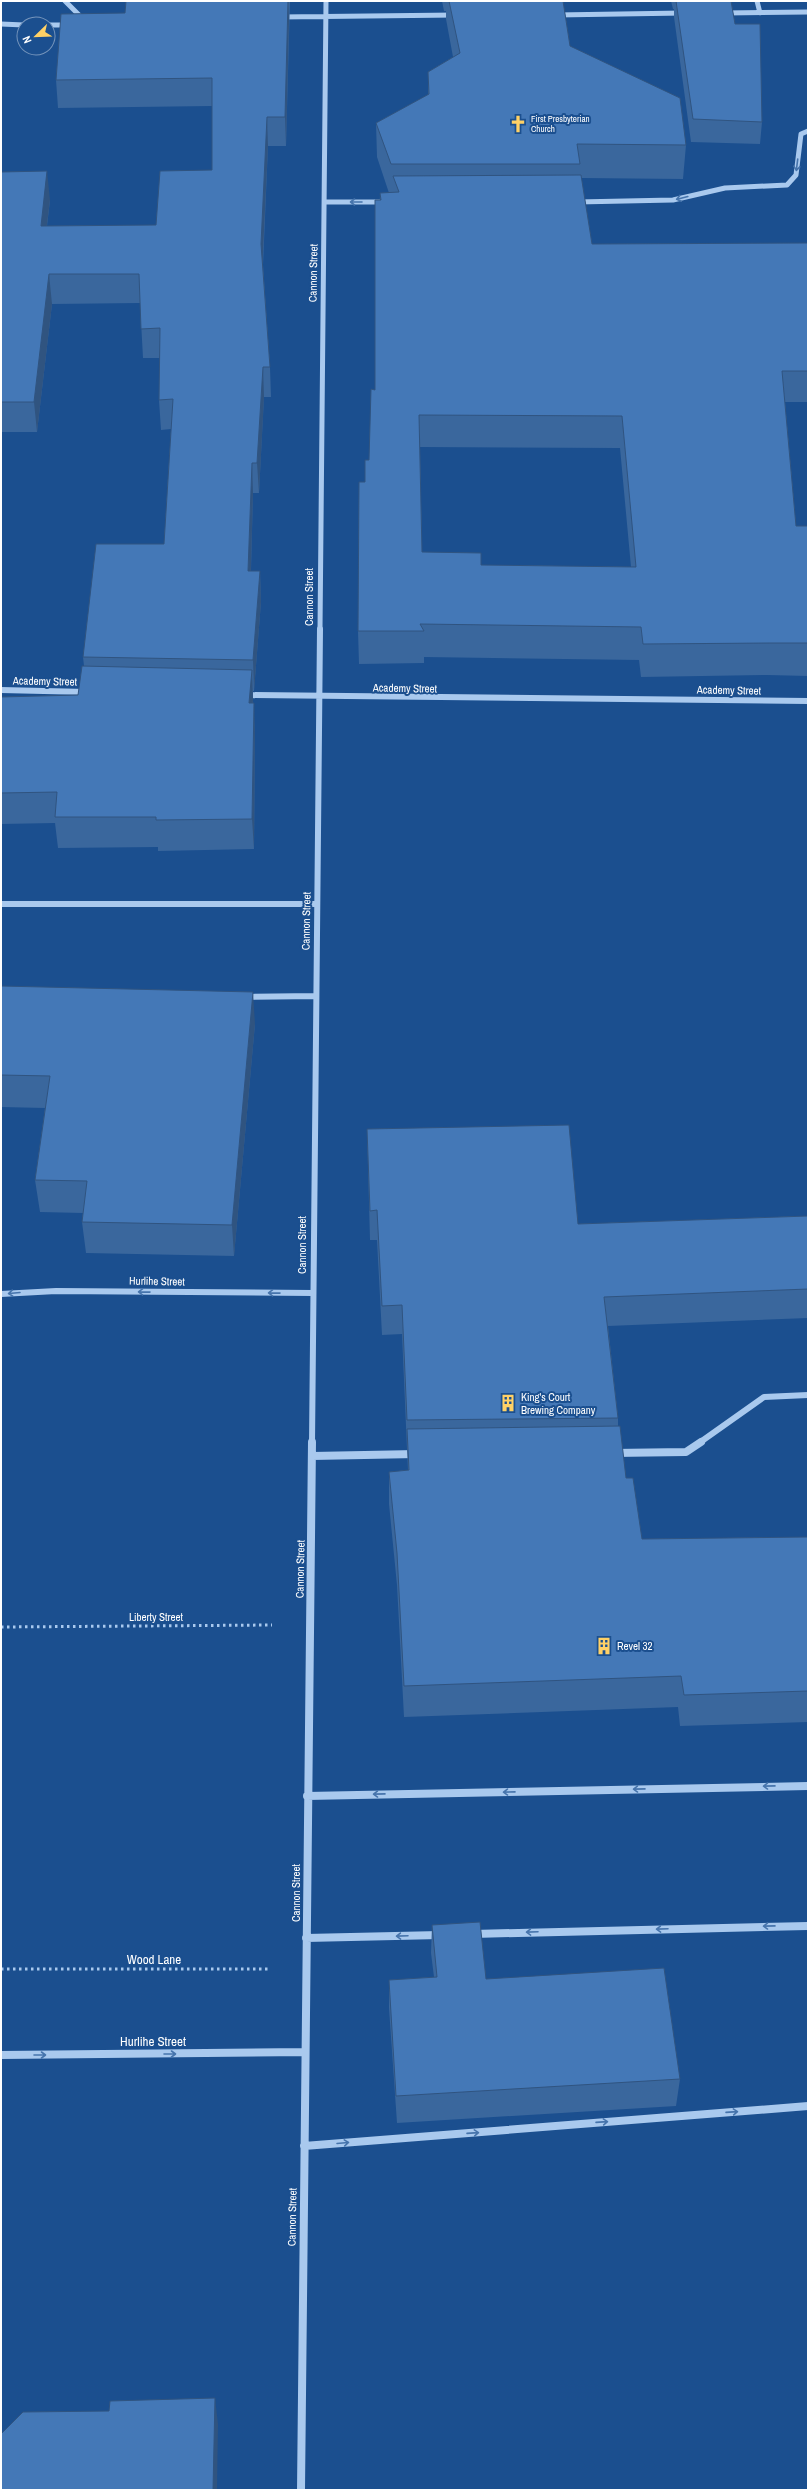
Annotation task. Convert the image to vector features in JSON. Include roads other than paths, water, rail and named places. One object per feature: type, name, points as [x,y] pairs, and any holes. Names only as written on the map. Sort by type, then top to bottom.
[{"type":"street","points":[[65,1],[90,25]]},
{"type":"street","name":"Cannon Street","points":[[301,2490],[326,1]]},
{"type":"street","points":[[757,1],[760,13]]},
{"type":"street","points":[[721,13],[808,12]]},
{"type":"street","points":[[546,15],[689,13]]},
{"type":"street","points":[[272,18],[459,15]]},
{"type":"street","points":[[1,24],[16,25]]},
{"type":"street","points":[[56,25],[76,25]]},
{"type":"street","points":[[570,202],[673,200],[725,188],[787,186],[796,175],[801,134],[808,131]]},
{"type":"street","points":[[325,202],[388,202]]},
{"type":"street","name":"Academy Street","points":[[1,690],[95,692]]},
{"type":"street","name":"Academy Street","points":[[237,695],[808,701]]},
{"type":"street","points":[[1,904],[317,904]]},
{"type":"street","points":[[237,997],[316,996]]},
{"type":"street","name":"Hurlihe Street","points":[[1,1294],[56,1291],[313,1293]]},
{"type":"street","points":[[608,1453],[686,1452],[764,1398],[808,1395]]},
{"type":"street","points":[[312,1456],[427,1454]]},
{"type":"street","points":[[307,1796],[808,1786]]},
{"type":"street","points":[[464,1934],[808,1926]]},
{"type":"street","points":[[306,1938],[448,1935]]},
{"type":"street","name":"Hurlihe Street","points":[[1,2055],[305,2052]]},
{"type":"street","points":[[304,2146],[808,2106]]},
{"type":"place","name":"First Presbyterian Church","points":[[518,124]]},
{"type":"place","name":"King's Court Brewing Company","points":[[508,1403]]},
{"type":"place","name":"Revel 32","points":[[604,1646]]}]
